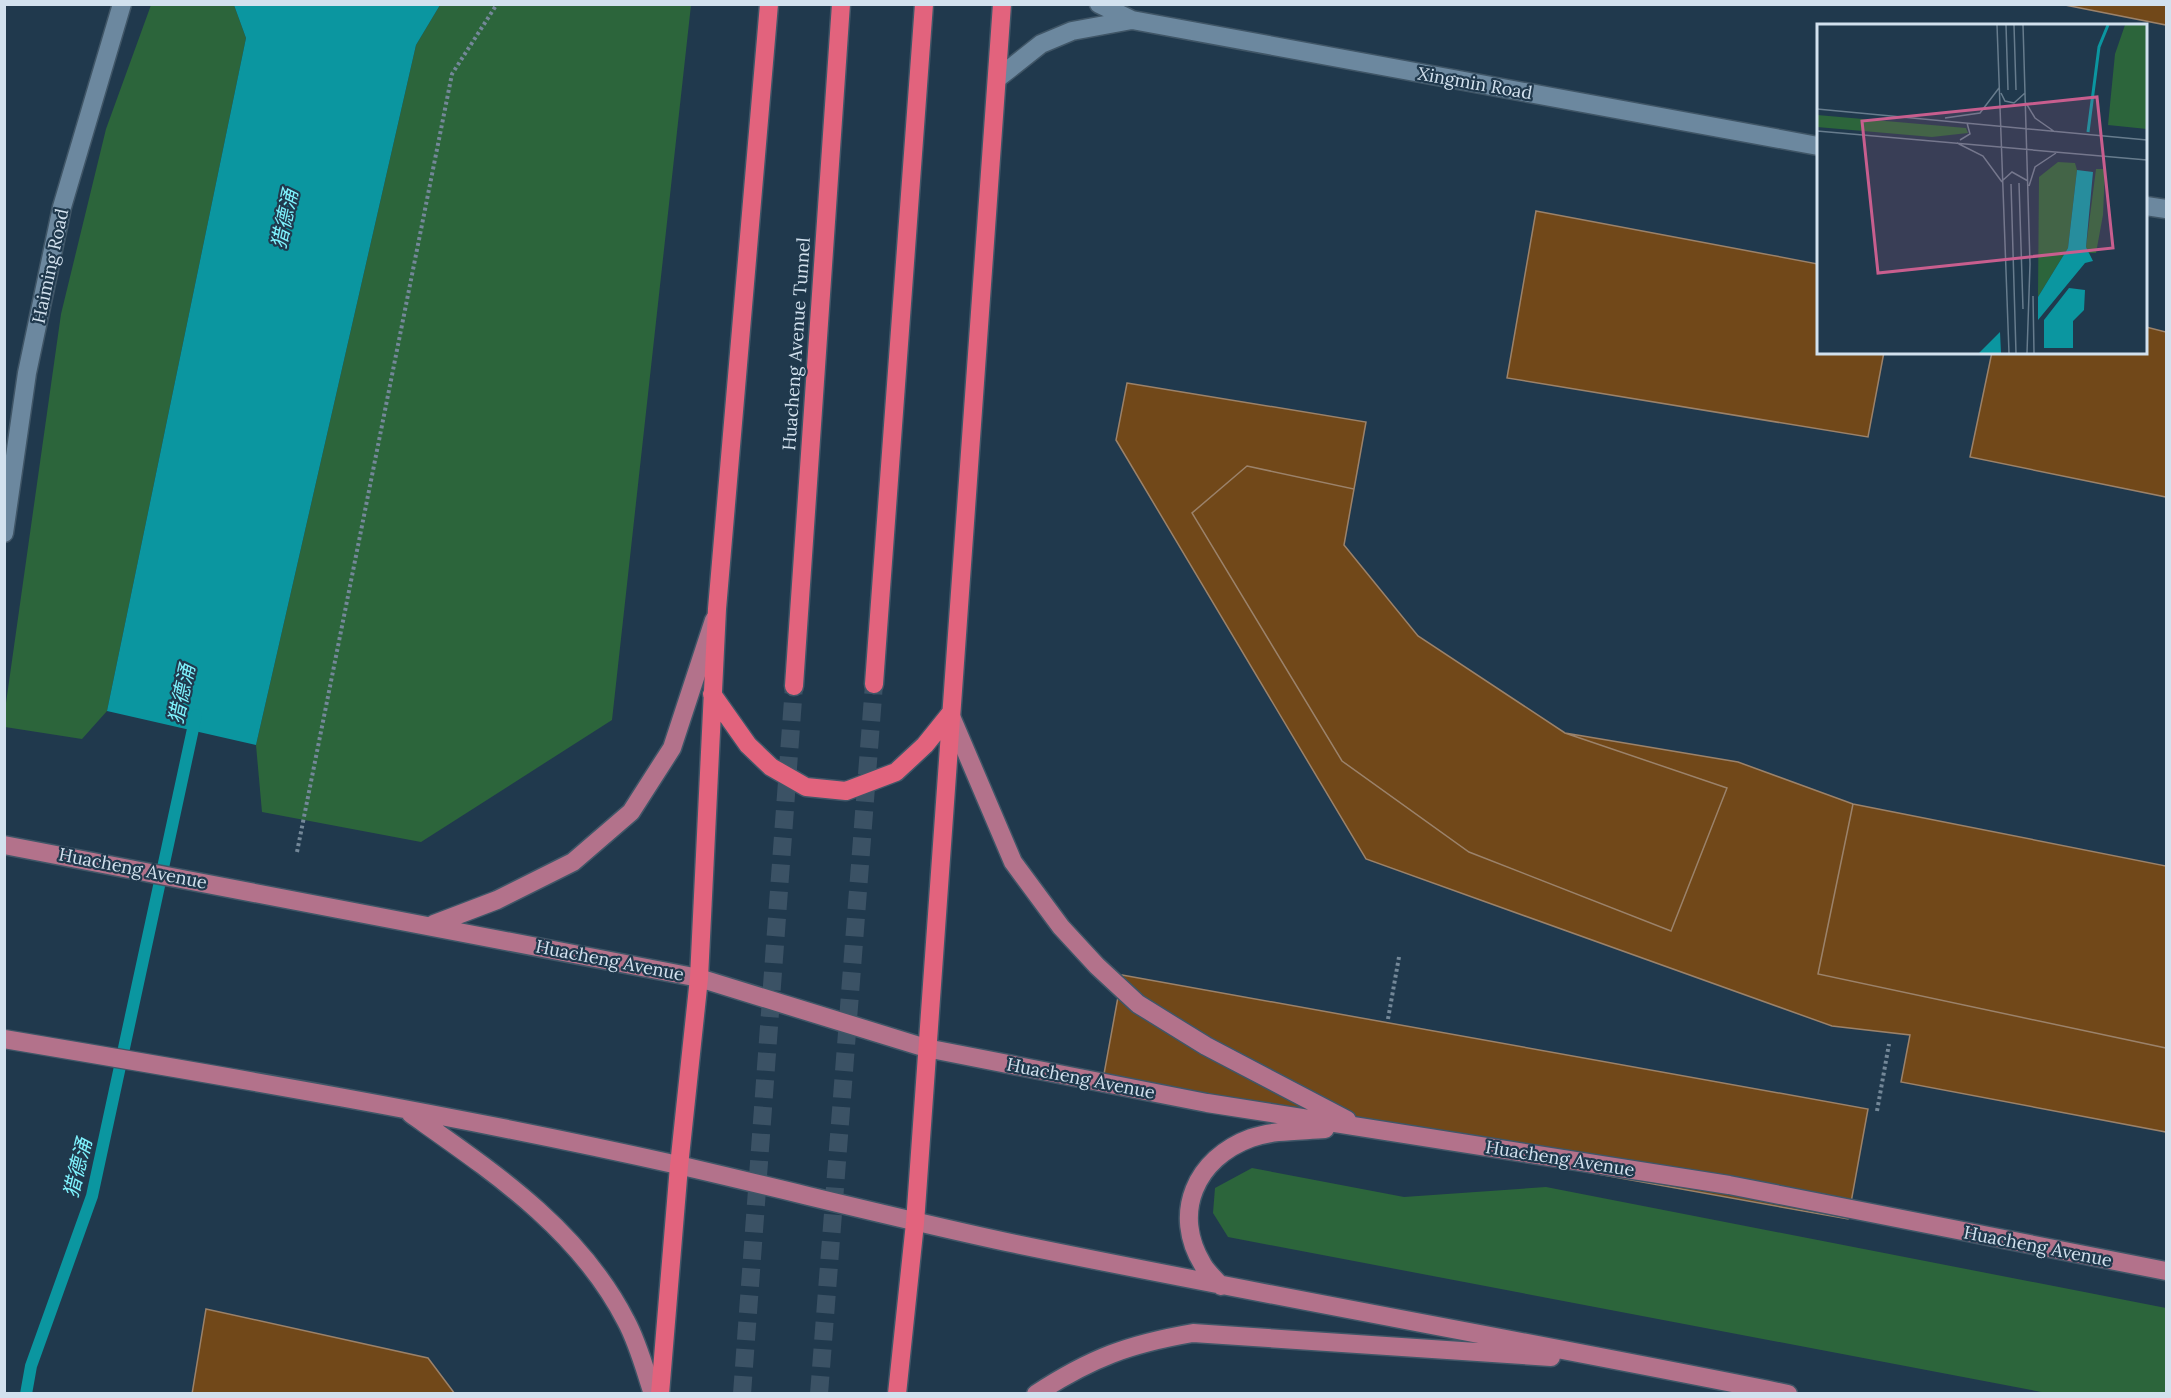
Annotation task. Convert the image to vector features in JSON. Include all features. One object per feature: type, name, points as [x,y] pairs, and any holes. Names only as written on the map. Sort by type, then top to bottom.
[{"type":"highway","points":[[660,1394],[679,1166],[699,978],[717,609],[769,4]]},
{"type":"highway","name":"Huacheng Avenue Tunnel","points":[[794,686],[841,4]]},
{"type":"highway","points":[[874,684],[924,4]]},
{"type":"highway","points":[[897,1394],[915,1223],[1002,4]]},
{"type":"highway","points":[[712,694],[748,746],[771,767],[806,787],[846,791],[896,772],[925,744],[950,714]]},
{"type":"main road","points":[[432,925],[498,900],[573,862],[631,812],[672,748],[717,609]]},
{"type":"main road","points":[[950,714],[1013,862],[1061,927],[1097,966],[1138,1004],[1206,1046],[1360,1126]]},
{"type":"main road","name":"Huacheng Avenue","points":[[4,845],[432,925],[699,978],[926,1048],[1207,1103],[1729,1185],[2166,1271]]},
{"type":"main road","points":[[4,1039],[405,1109],[679,1166],[915,1223],[1221,1286],[1636,1363],[1788,1394]]},
{"type":"main road","points":[[405,1109],[521,1193],[587,1259],[627,1321],[653,1394]]},
{"type":"main road","points":[[1221,1286],[1203,1265],[1192,1240],[1189,1204],[1198,1178],[1221,1154],[1252,1138],[1290,1131],[1360,1126]]},
{"type":"main road","points":[[1036,1394],[1087,1362],[1147,1341],[1193,1333],[1636,1363]]},
{"type":"street","name":"Haiming Road","points":[[4,533],[27,373],[62,207],[122,4]]},
{"type":"street","name":"Xingmin Road","points":[[1099,4],[1132,20],[1817,146]]},
{"type":"street","name":"Xingmin Road","points":[[998,78],[1041,44],[1072,31],[1132,20]]},
{"type":"street","points":[[2147,206],[2166,210]]},
{"type":"path","points":[[297,852],[452,74],[497,4]]},
{"type":"path","points":[[1388,1019],[1399,957]]},
{"type":"path","points":[[1877,1111],[1889,1044]]},
{"type":"shaded area","points":[[151,5],[234,5],[246,38],[107,711],[82,739],[5,727],[5,710],[61,314],[106,129]]},
{"type":"shaded area","points":[[440,5],[691,5],[612,720],[421,842],[262,812],[256,745],[416,45]]},
{"type":"shaded area","points":[[1252,1168],[1404,1197],[1546,1187],[2166,1308],[2166,1393],[2047,1393],[1228,1237],[1213,1213],[1215,1188]]},
{"type":"water","points":[[234,5],[440,5],[416,45],[256,745],[107,711],[246,38]]},
{"type":"building","points":[[2060,4],[2166,4],[2166,25]]},
{"type":"building","points":[[1536,211],[1817,264],[1817,354],[1884,354],[1868,437],[1507,378]]},
{"type":"building","points":[[2147,327],[2166,332],[2166,497],[1970,457],[1992,354],[2147,354]]},
{"type":"building","points":[[1127,383],[1366,422],[1344,545],[1418,636],[1565,733],[1738,762],[1853,804],[2166,866],[2166,1132],[1901,1082],[1910,1035],[1832,1026],[1366,859],[1116,440]]},
{"type":"building","points":[[1247,466],[1354,489],[1344,545],[1418,636],[1565,733],[1727,788],[1671,931],[1469,852],[1342,761],[1192,513]]},
{"type":"building","points":[[1853,804],[2166,866],[2166,1048],[1818,974]]},
{"type":"building","points":[[1122,975],[1868,1109],[1848,1219],[1102,1085]]},
{"type":"building","points":[[206,1309],[428,1358],[455,1394],[192,1394]]},
{"type":"waterway","name":"猎德涌","points":[[26,1394],[31,1366],[92,1196],[196,715]]},
{"type":"tunnel","points":[[819,1394],[874,684]]},
{"type":"tunnel","points":[[742,1394],[794,686]]}]
